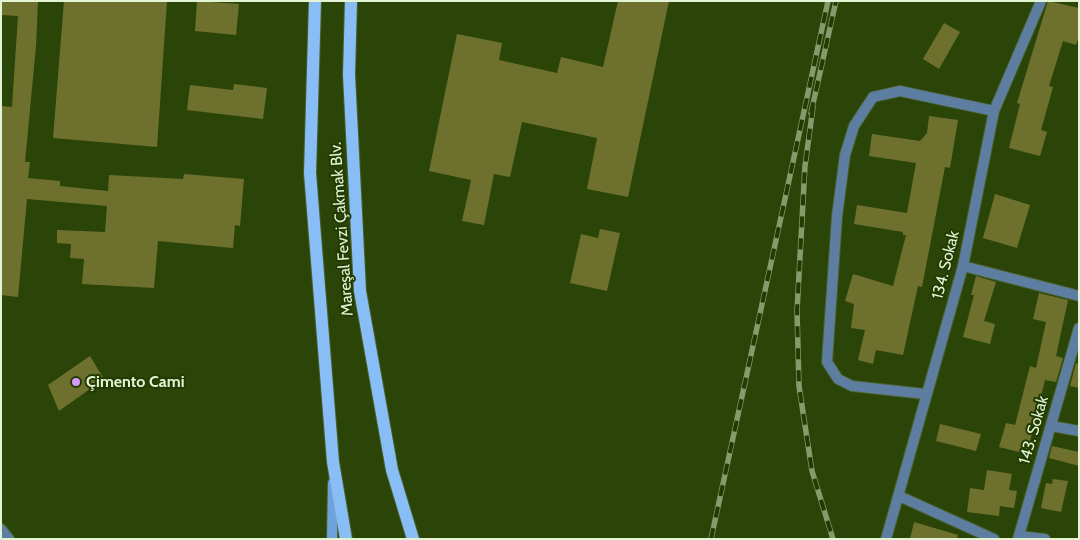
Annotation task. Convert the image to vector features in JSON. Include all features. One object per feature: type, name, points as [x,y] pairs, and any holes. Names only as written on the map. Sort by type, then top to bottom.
[{"type":"main road","name":"Mareşal Fevzi Çakmak Blv.","points":[[315,1],[310,173],[333,462],[346,539]]},
{"type":"main road","name":"Mareşal Fevzi Çakmak Blv.","points":[[351,1],[349,75],[360,291],[392,470],[413,539]]},
{"type":"main road","points":[[332,539],[333,462]]},
{"type":"street","name":"134. Sokak","points":[[886,539],[925,394],[963,266],[994,111],[1041,1]]},
{"type":"street","points":[[925,394],[852,386],[838,378],[827,362],[837,216],[845,155],[854,126],[873,97],[900,91],[994,111]]},
{"type":"street","points":[[963,266],[1079,296]]},
{"type":"street","name":"143. Sokak","points":[[1018,537],[1052,426],[1079,328]]},
{"type":"street","points":[[1052,426],[1079,430]]},
{"type":"street","points":[[899,496],[994,539]]},
{"type":"street","points":[[1,529],[9,539]]},
{"type":"street","points":[[1018,537],[1044,539]]},
{"type":"building","points":[[1,1],[38,1],[36,46],[25,162],[30,162],[28,178],[60,181],[60,186],[108,191],[109,175],[183,179],[184,174],[244,179],[240,226],[235,225],[233,248],[158,241],[154,288],[82,284],[84,259],[70,258],[71,244],[57,243],[57,230],[105,232],[107,206],[27,199],[18,297],[1,295],[1,106],[12,107],[18,16],[1,15]]},
{"type":"building","points":[[64,1],[167,1],[157,147],[53,138]]},
{"type":"building","points":[[197,1],[239,4],[236,35],[195,31]]},
{"type":"building","points":[[618,1],[669,1],[628,197],[587,189],[597,138],[522,122],[510,177],[494,174],[484,225],[462,221],[471,180],[429,171],[457,34],[502,43],[499,60],[557,73],[561,57],[603,67]]},
{"type":"building","points":[[1048,1],[1079,8],[1079,37],[1076,45],[1063,41],[1049,86],[1053,87],[1041,130],[1047,132],[1040,156],[1009,148],[1020,104],[1017,103]]},
{"type":"building","points":[[944,23],[960,32],[939,69],[923,59]]},
{"type":"building","points":[[234,84],[267,88],[263,119],[187,110],[190,85],[233,90]]},
{"type":"building","points":[[929,116],[958,120],[950,168],[945,167],[922,287],[918,286],[903,355],[876,350],[873,364],[858,360],[865,330],[851,328],[854,304],[845,301],[853,274],[893,286],[906,235],[903,235],[903,232],[854,224],[857,205],[907,213],[916,163],[869,156],[872,134],[920,141],[927,133]]},
{"type":"building","points":[[995,194],[1030,205],[1017,248],[983,238]]},
{"type":"building","points":[[600,229],[620,233],[607,291],[570,283],[581,234],[598,238]]},
{"type":"building","points":[[976,276],[996,282],[984,321],[995,324],[990,344],[963,337],[974,295],[971,295]]},
{"type":"building","points":[[1039,293],[1068,300],[1056,356],[1063,358],[1056,382],[1045,380],[1027,454],[999,447],[1006,423],[1015,425],[1030,366],[1036,368],[1046,322],[1033,319]]},
{"type":"building","name":"Çimento Cami","points":[[90,356],[104,379],[59,411],[48,385]]},
{"type":"building","points":[[1076,363],[1079,364],[1079,388],[1070,386]]},
{"type":"building","points":[[940,424],[981,434],[976,451],[936,441]]},
{"type":"building","points":[[1052,446],[1079,452],[1079,466],[1049,458]]},
{"type":"building","points":[[987,470],[1012,474],[1009,490],[1017,491],[1014,508],[1000,506],[999,516],[967,512],[970,488],[984,490]]},
{"type":"building","points":[[1053,479],[1068,481],[1061,512],[1041,508],[1046,483],[1052,484]]},
{"type":"building","points":[[914,522],[958,535],[957,539],[910,539]]},
{"type":"railway","points":[[711,539],[828,1]]},
{"type":"railway","points":[[811,113],[836,1]]},
{"type":"railway","points":[[813,107],[805,166],[797,311],[799,386],[812,471],[833,539]]},
{"type":"place","name":"Çimento Cami","points":[[76,382]]}]
